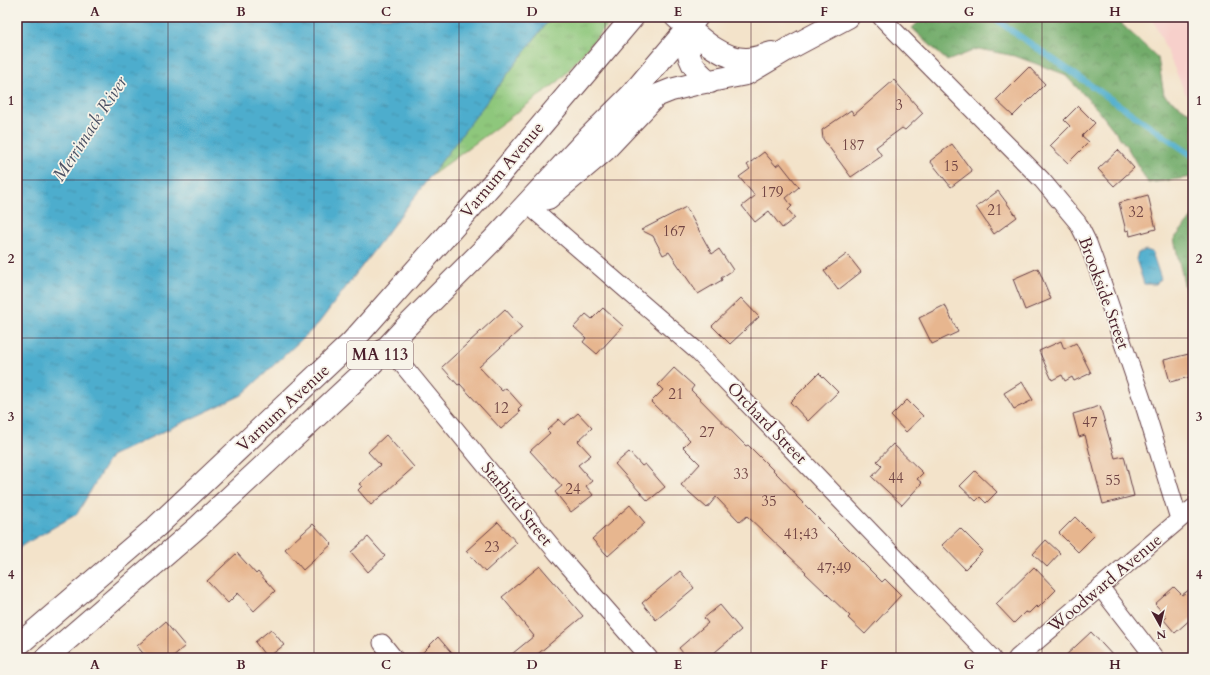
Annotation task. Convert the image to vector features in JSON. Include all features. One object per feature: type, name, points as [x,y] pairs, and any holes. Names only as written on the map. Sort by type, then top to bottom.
[{"type":"main road","name":"Varnum Avenue","points":[[17,646],[156,527],[352,343],[491,185],[633,17]]},
{"type":"main road","name":"Varnum Avenue","points":[[527,204],[548,198],[605,150],[656,96],[671,90],[746,74],[788,49],[848,17]]},
{"type":"main road","name":"Varnum Avenue","points":[[46,658],[198,526],[265,466],[348,388],[527,204],[586,139],[631,95],[687,20],[714,47],[729,56],[748,59],[788,49]]},
{"type":"main road","points":[[687,20],[687,51],[690,62],[698,73],[710,82]]},
{"type":"street","name":"Brookside Street","points":[[881,17],[1042,180],[1078,223],[1088,243],[1104,287],[1143,402],[1180,519]]},
{"type":"street","name":"Orchard Street","points":[[527,204],[696,351],[992,658]]},
{"type":"street","name":"Starbird Street","points":[[388,347],[558,554],[649,658]]},
{"type":"street","name":"Woodward Avenue","points":[[1017,658],[1193,508]]},
{"type":"street","points":[[1100,587],[1155,658]]},
{"type":"street","points":[[382,643],[394,658]]},
{"type":"shaded area","points":[[1152,17],[1193,17],[1193,106],[1190,104]]},
{"type":"green space","points":[[551,17],[614,17],[559,81],[427,179]]},
{"type":"green space","points":[[924,17],[1114,17],[1158,58],[1164,95],[1193,115],[1193,177],[1148,183],[1127,147],[1098,110],[1064,74],[1015,56],[978,49],[947,61],[912,28]]},
{"type":"green space","points":[[1193,216],[1193,324],[1174,239]]},
{"type":"water","name":"Merrimack River","points":[[17,17],[551,17],[318,324],[242,395],[111,456],[77,514],[23,545],[17,551]]},
{"type":"water","points":[[1146,250],[1152,252],[1161,279],[1156,284],[1144,284],[1136,259],[1138,253]]},
{"type":"building","points":[[1029,67],[1045,84],[1013,116],[996,100]]},
{"type":"building","points":[[894,80],[923,113],[905,130],[902,128],[876,147],[882,156],[851,177],[823,139],[822,130],[851,110],[854,115]]},
{"type":"building","points":[[1078,106],[1095,123],[1082,136],[1089,142],[1068,163],[1050,146],[1070,126],[1064,120]]},
{"type":"building","points":[[952,144],[972,171],[951,187],[930,161]]},
{"type":"building","points":[[1118,150],[1134,168],[1114,186],[1098,169]]},
{"type":"building","points":[[764,152],[776,166],[780,163],[799,187],[786,198],[792,206],[788,210],[795,218],[782,228],[769,211],[755,222],[742,206],[755,196],[739,177],[750,169],[747,165]]},
{"type":"building","points":[[998,191],[1017,217],[994,234],[976,207]]},
{"type":"building","points":[[1148,195],[1156,229],[1130,236],[1129,230],[1126,231],[1119,203]]},
{"type":"building","points":[[686,207],[712,254],[719,249],[733,270],[721,278],[722,280],[698,294],[669,252],[663,255],[653,236],[641,230]]},
{"type":"building","points":[[847,254],[861,272],[838,290],[824,271]]},
{"type":"building","points":[[1038,268],[1051,299],[1025,310],[1013,279]]},
{"type":"building","points":[[741,298],[759,317],[730,344],[712,326]]},
{"type":"building","points":[[945,305],[958,332],[932,344],[919,318]]},
{"type":"building","points":[[603,308],[623,326],[597,354],[583,342],[586,338],[574,327],[586,314],[592,319]]},
{"type":"building","points":[[505,309],[522,328],[479,367],[502,391],[506,388],[522,406],[518,410],[520,412],[501,429],[460,384],[458,385],[442,367]]},
{"type":"building","points":[[1061,341],[1064,349],[1076,343],[1091,373],[1074,381],[1072,377],[1065,381],[1062,375],[1052,380],[1039,351]]},
{"type":"building","points":[[1193,353],[1193,376],[1170,382],[1164,360]]},
{"type":"building","points":[[674,368],[694,386],[691,390],[746,446],[748,445],[779,476],[797,495],[796,496],[882,582],[885,579],[901,595],[865,634],[848,618],[850,616],[805,573],[806,572],[747,516],[740,522],[716,497],[707,508],[681,485],[700,464],[683,447],[690,440],[651,402],[663,390],[658,385]]},
{"type":"building","points":[[819,373],[838,392],[808,421],[790,402]]},
{"type":"building","points":[[1022,382],[1033,400],[1014,409],[1004,393]]},
{"type":"building","points":[[907,400],[923,416],[906,432],[891,416]]},
{"type":"building","points":[[1100,406],[1115,458],[1124,456],[1134,496],[1103,504],[1085,435],[1079,437],[1073,414]]},
{"type":"building","points":[[578,413],[592,428],[578,441],[591,455],[578,465],[592,481],[586,486],[593,495],[571,512],[555,492],[562,486],[530,451],[550,433],[547,430],[559,419],[564,425]]},
{"type":"building","points":[[386,435],[414,467],[371,505],[358,490],[362,486],[359,484],[380,465],[368,452]]},
{"type":"building","points":[[893,444],[923,473],[917,479],[922,483],[902,505],[872,477],[882,466],[877,461]]},
{"type":"building","points":[[629,452],[642,466],[645,464],[665,487],[648,501],[615,464]]},
{"type":"building","points":[[975,471],[997,492],[986,503],[980,497],[976,501],[960,486]]},
{"type":"building","points":[[630,505],[645,523],[608,556],[592,539]]},
{"type":"building","points":[[1075,517],[1094,536],[1078,552],[1059,533]]},
{"type":"building","points":[[498,522],[517,543],[485,572],[466,551]]},
{"type":"building","points":[[313,524],[332,544],[303,570],[285,549]]},
{"type":"building","points":[[960,528],[983,551],[965,569],[942,545]]},
{"type":"building","points":[[368,537],[385,556],[368,572],[351,552]]},
{"type":"building","points":[[1046,540],[1060,553],[1047,567],[1033,554]]},
{"type":"building","points":[[237,553],[256,574],[258,572],[275,591],[254,611],[238,593],[228,603],[207,581]]},
{"type":"building","points":[[540,566],[583,616],[533,658],[507,658],[534,636],[502,597]]},
{"type":"building","points":[[1034,567],[1056,590],[1038,608],[1036,606],[1029,613],[1025,612],[1014,623],[996,604]]},
{"type":"building","points":[[680,571],[694,588],[656,620],[642,603]]},
{"type":"building","points":[[1174,587],[1182,595],[1193,587],[1193,617],[1175,633],[1164,620],[1167,617],[1155,604]]},
{"type":"building","points":[[720,605],[741,630],[708,658],[687,658],[679,648],[708,623],[704,618]]},
{"type":"building","points":[[165,622],[185,646],[171,658],[147,658],[137,646]]},
{"type":"building","points":[[271,629],[284,645],[267,658],[255,642]]},
{"type":"building","points":[[1091,632],[1115,658],[1063,658]]},
{"type":"building","points":[[438,637],[456,658],[417,658]]},
{"type":"waterway","points":[[992,17],[1193,156]]}]
